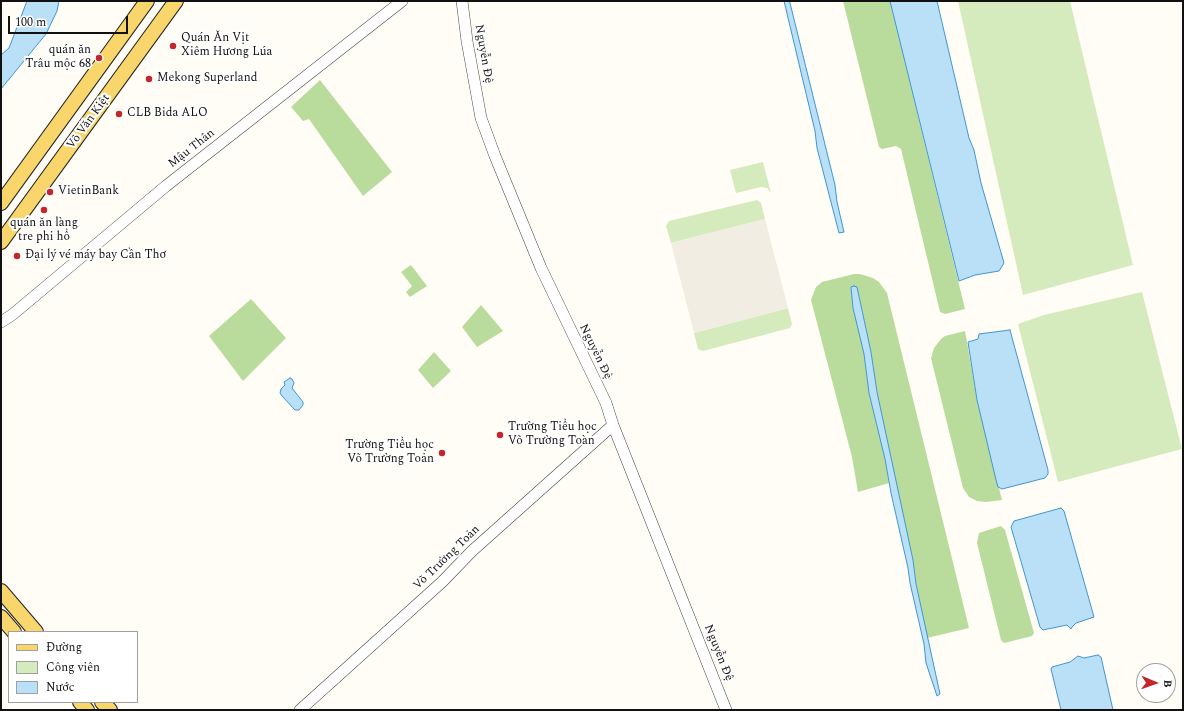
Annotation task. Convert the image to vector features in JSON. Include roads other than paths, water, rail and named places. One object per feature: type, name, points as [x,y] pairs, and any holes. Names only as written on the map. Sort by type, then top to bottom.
[{"type":"main road","name":"Võ Văn Kiệt","points":[[1,203],[147,1]]},
{"type":"main road","name":"Võ Văn Kiệt","points":[[1,242],[176,1]]},
{"type":"main road","points":[[1,591],[35,631]]},
{"type":"main road","points":[[1,617],[13,631]]},
{"type":"street","name":"Mậu Thân","points":[[1,322],[12,315],[166,186],[402,1]]},
{"type":"street","name":"Nguyễn Đệ","points":[[462,1],[467,41],[481,118],[541,268],[606,403],[612,425],[726,710]]},
{"type":"street","name":"Võ Trường Toản","points":[[300,710],[442,582],[472,552],[612,425]]},
{"type":"water","points":[[27,1],[59,1],[57,11],[46,34],[1,89],[1,55],[9,48]]},
{"type":"water","points":[[784,1],[789,1],[790,3],[835,185],[837,202],[844,232],[839,233],[817,148],[815,131]]},
{"type":"water","points":[[890,1],[937,1],[969,138],[974,150],[981,183],[1004,263],[999,271],[975,275],[959,281]]},
{"type":"water","points":[[851,287],[857,287],[871,352],[877,392],[940,694],[937,696],[926,663],[924,644],[885,459],[869,393],[864,354],[853,308]]},
{"type":"water","points":[[1010,330],[1048,474],[1045,478],[1002,489],[998,487],[996,480],[977,400],[968,342],[978,339],[979,334]]},
{"type":"water","points":[[290,378],[294,383],[292,388],[303,402],[303,405],[299,410],[295,410],[280,393],[281,389],[285,385],[284,382]]},
{"type":"water","points":[[1061,508],[1064,511],[1094,617],[1076,623],[1071,629],[1067,625],[1043,630],[1040,627],[1011,527],[1014,521]]},
{"type":"water","points":[[1098,655],[1101,657],[1113,710],[1061,710],[1051,669],[1052,667],[1070,662],[1078,656],[1084,658]]},
{"type":"place","name":"Quán Ăn Vịt Xiêm Hương Lúa","points":[[173,46]]},
{"type":"place","name":"quán ăn Trâu mộc 68","points":[[99,58]]},
{"type":"place","name":"Mekong Superland","points":[[149,79]]},
{"type":"place","name":"CLB Bida ALO","points":[[119,114]]},
{"type":"place","name":"VietinBank","points":[[50,192]]},
{"type":"place","name":"quán ăn làng tre phi hổ","points":[[44,210]]},
{"type":"place","name":"Đại lý vé máy bay Cần Thơ","points":[[17,256]]},
{"type":"place","name":"Trường Tiểu học Võ Trường Toàn","points":[[500,435]]},
{"type":"place","name":"Trường Tiểu học Võ Trường Toản","points":[[442,453]]}]
